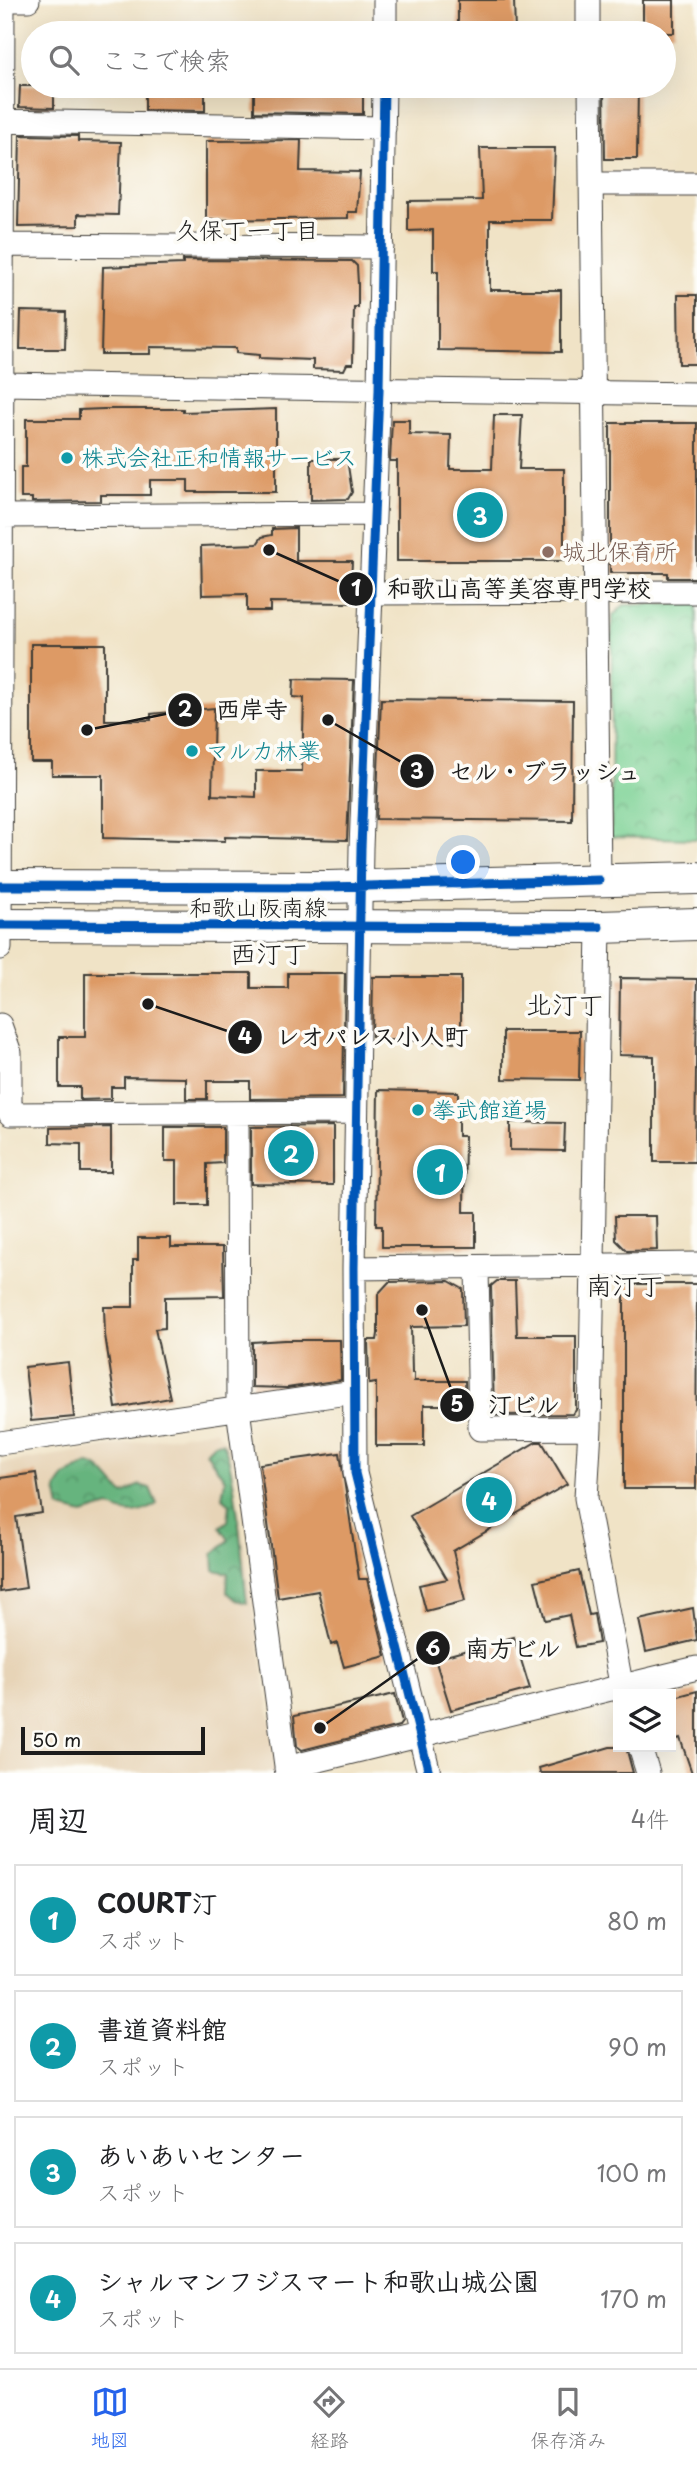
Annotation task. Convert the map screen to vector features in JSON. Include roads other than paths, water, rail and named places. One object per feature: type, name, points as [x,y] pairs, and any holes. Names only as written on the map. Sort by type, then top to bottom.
[{"type":"main road","name":"和歌山阪南線","points":[[1,886],[361,887],[697,878]]},
{"type":"main road","name":"和歌山阪南線","points":[[0,925],[599,927],[697,924]]},
{"type":"street","points":[[0,948],[2,0],[28,0]]},
{"type":"street","points":[[385,0],[385,21]]},
{"type":"street","points":[[588,0],[588,21]]},
{"type":"street","points":[[384,98],[379,390],[361,887],[356,1112],[355,1473],[429,1773]]},
{"type":"street","points":[[590,98],[593,593],[599,880]]},
{"type":"street","points":[[2,121],[384,128]]},
{"type":"street","points":[[592,184],[697,184]]},
{"type":"street","points":[[1,245],[382,247]]},
{"type":"street","points":[[0,384],[697,394]]},
{"type":"street","points":[[1,516],[374,514]]},
{"type":"street","points":[[373,593],[697,592]]},
{"type":"street","points":[[599,927],[590,1427],[586,1498],[622,1689]]},
{"type":"street","points":[[0,1025],[10,1053],[10,1114],[356,1112]]},
{"type":"street","points":[[237,1114],[238,1409],[287,1771],[420,1735],[613,1692]]},
{"type":"street","points":[[354,1268],[697,1264]]},
{"type":"street","points":[[477,1267],[480,1429],[590,1427]]},
{"type":"street","points":[[0,1443],[354,1392]]},
{"type":"street","points":[[625,1689],[697,1668]]},
{"type":"street","points":[[642,1752],[648,1773]]},
{"type":"place","name":"株式会社正和情報サービス","points":[[67,458]]},
{"type":"place","name":"あいあいセンター","points":[[480,515]]},
{"type":"place","name":"和歌山高等美容専門学校","points":[[269,550]]},
{"type":"place","name":"城北保育所","points":[[548,552]]},
{"type":"place","name":"セル・ブラッシュ","points":[[328,720]]},
{"type":"place","name":"西岸寺","points":[[87,730]]},
{"type":"place","name":"マルカ林業","points":[[192,751]]},
{"type":"place","name":"レオパレス小人町","points":[[148,1004]]},
{"type":"place","name":"拳武館道場","points":[[418,1110]]},
{"type":"place","name":"書道資料館","points":[[291,1153]]},
{"type":"place","name":"COURT汀","points":[[440,1172]]},
{"type":"place","name":"汀ビル","points":[[422,1310]]},
{"type":"place","name":"シャルマンフジスマート和歌山城公園","points":[[489,1500]]},
{"type":"place","name":"南方ビル","points":[[320,1728]]},
{"type":"district","name":"久保丁一丁目","points":[[247,231]]},
{"type":"district","name":"西汀丁","points":[[269,954]]},
{"type":"district","name":"北汀丁","points":[[565,1005]]},
{"type":"district","name":"南汀丁","points":[[625,1286]]}]
